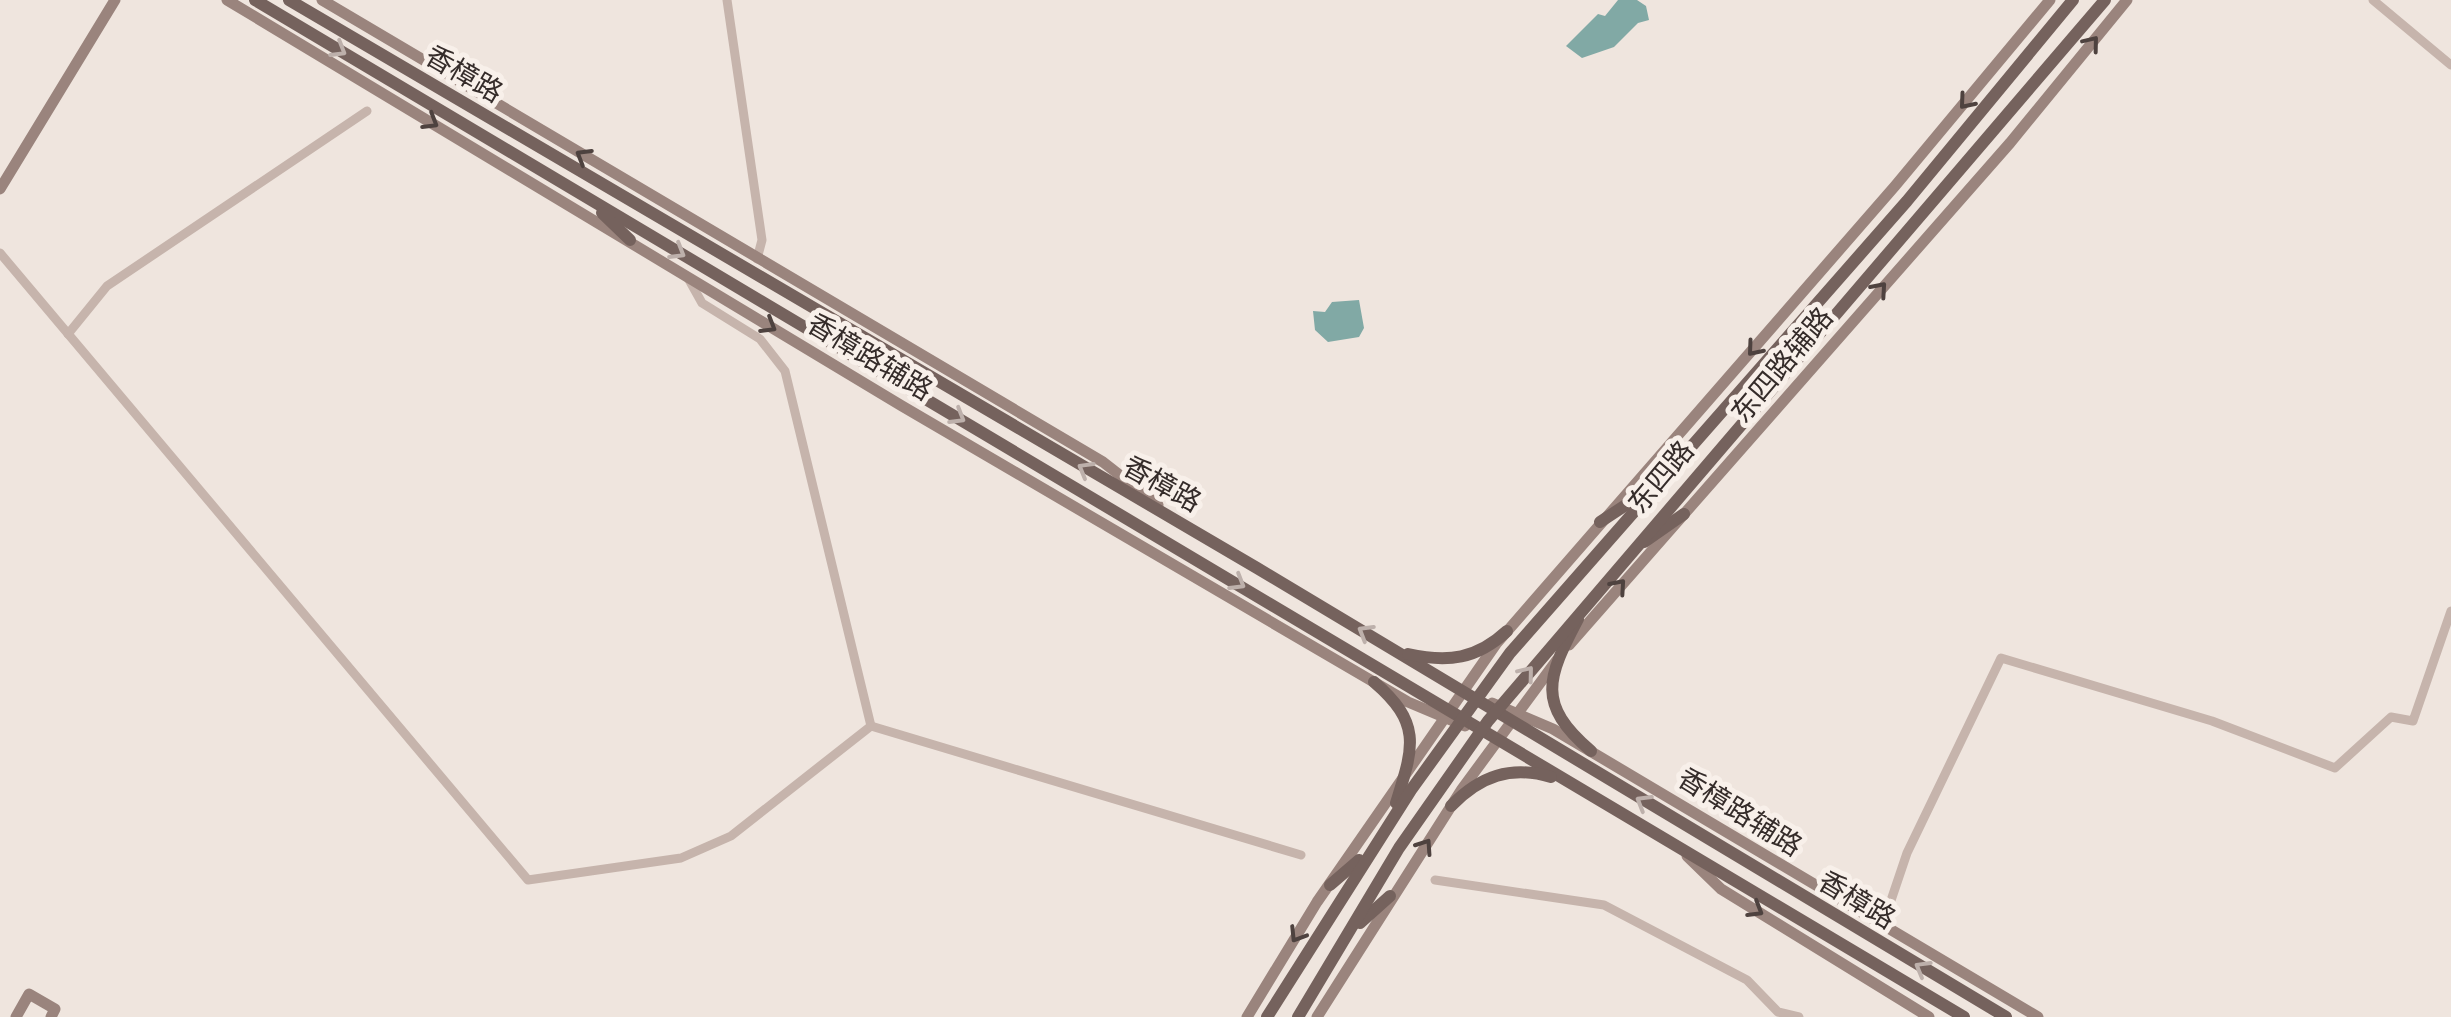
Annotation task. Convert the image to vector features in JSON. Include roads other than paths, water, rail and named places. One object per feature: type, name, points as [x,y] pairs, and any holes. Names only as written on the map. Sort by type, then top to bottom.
[{"type":"main road","name":"香樟路","points":[[255,0],[1446,713],[1497,739],[1964,1017]]},
{"type":"main road","name":"香樟路","points":[[289,0],[1462,691],[1513,717],[2006,1017]]},
{"type":"main road","name":"东四路","points":[[1267,1017],[1372,848],[1476,698],[1552,602],[1907,200],[2072,0]]},
{"type":"main road","name":"东四路","points":[[1298,1017],[1399,848],[1498,709],[1590,597],[2041,80],[2104,0]]},
{"type":"main road","points":[[586,198],[630,240]]},
{"type":"main road","points":[[1600,522],[1656,485]]},
{"type":"main road","points":[[1630,552],[1684,514]]},
{"type":"main road","points":[[1590,597],[1558,658],[1551,680],[1552,703],[1566,727],[1591,751]]},
{"type":"main road","points":[[1394,650],[1436,659],[1460,658],[1483,650],[1507,631]]},
{"type":"main road","points":[[1374,682],[1396,702],[1408,722],[1412,747],[1388,824]]},
{"type":"main road","points":[[1451,806],[1476,783],[1498,774],[1526,771],[1572,785]]},
{"type":"main road","points":[[1330,885],[1372,848]]},
{"type":"main road","points":[[1350,931],[1390,896]]},
{"type":"street","points":[[0,177],[112,0]]},
{"type":"street","points":[[0,188],[112,0]]},
{"type":"street","name":"香樟路辅路","points":[[227,0],[1374,682],[1446,713]]},
{"type":"street","points":[[322,0],[1104,462],[1172,518]]},
{"type":"street","points":[[727,0],[762,240],[757,259]]},
{"type":"street","name":"东四路辅路","points":[[1247,1017],[1407,768],[1507,631],[1895,186],[2050,0]]},
{"type":"street","name":"东四路辅路","points":[[1317,1017],[1390,896],[1497,739],[1558,658],[2010,143],[2126,0]]},
{"type":"street","points":[[2373,0],[2451,65]]},
{"type":"street","points":[[68,334],[108,286],[368,111]]},
{"type":"street","points":[[0,253],[528,880],[682,858],[731,836],[871,726]]},
{"type":"street","points":[[685,273],[702,303],[760,340],[785,371],[871,726]]},
{"type":"street","points":[[1882,927],[1907,852],[2001,658],[2212,721],[2335,768],[2391,717],[2413,721],[2451,612]]},
{"type":"street","name":"香樟路辅路","points":[[1513,717],[1591,751],[2038,1017]]},
{"type":"street","points":[[871,726],[1302,855]]},
{"type":"street","name":"香樟路","points":[[1680,850],[1721,889],[1929,1017]]},
{"type":"street","points":[[1435,880],[1604,905],[1747,980],[1778,1012],[1799,1017]]},
{"type":"street","points":[[16,1017],[30,994],[55,1009],[50,1017]]},
{"type":"water","points":[[1618,0],[1637,0],[1646,6],[1649,20],[1638,23],[1614,47],[1582,58],[1566,46],[1598,14],[1605,16]]},
{"type":"water","points":[[1359,300],[1364,328],[1359,337],[1328,342],[1315,330],[1313,311],[1325,312],[1332,302]]}]
